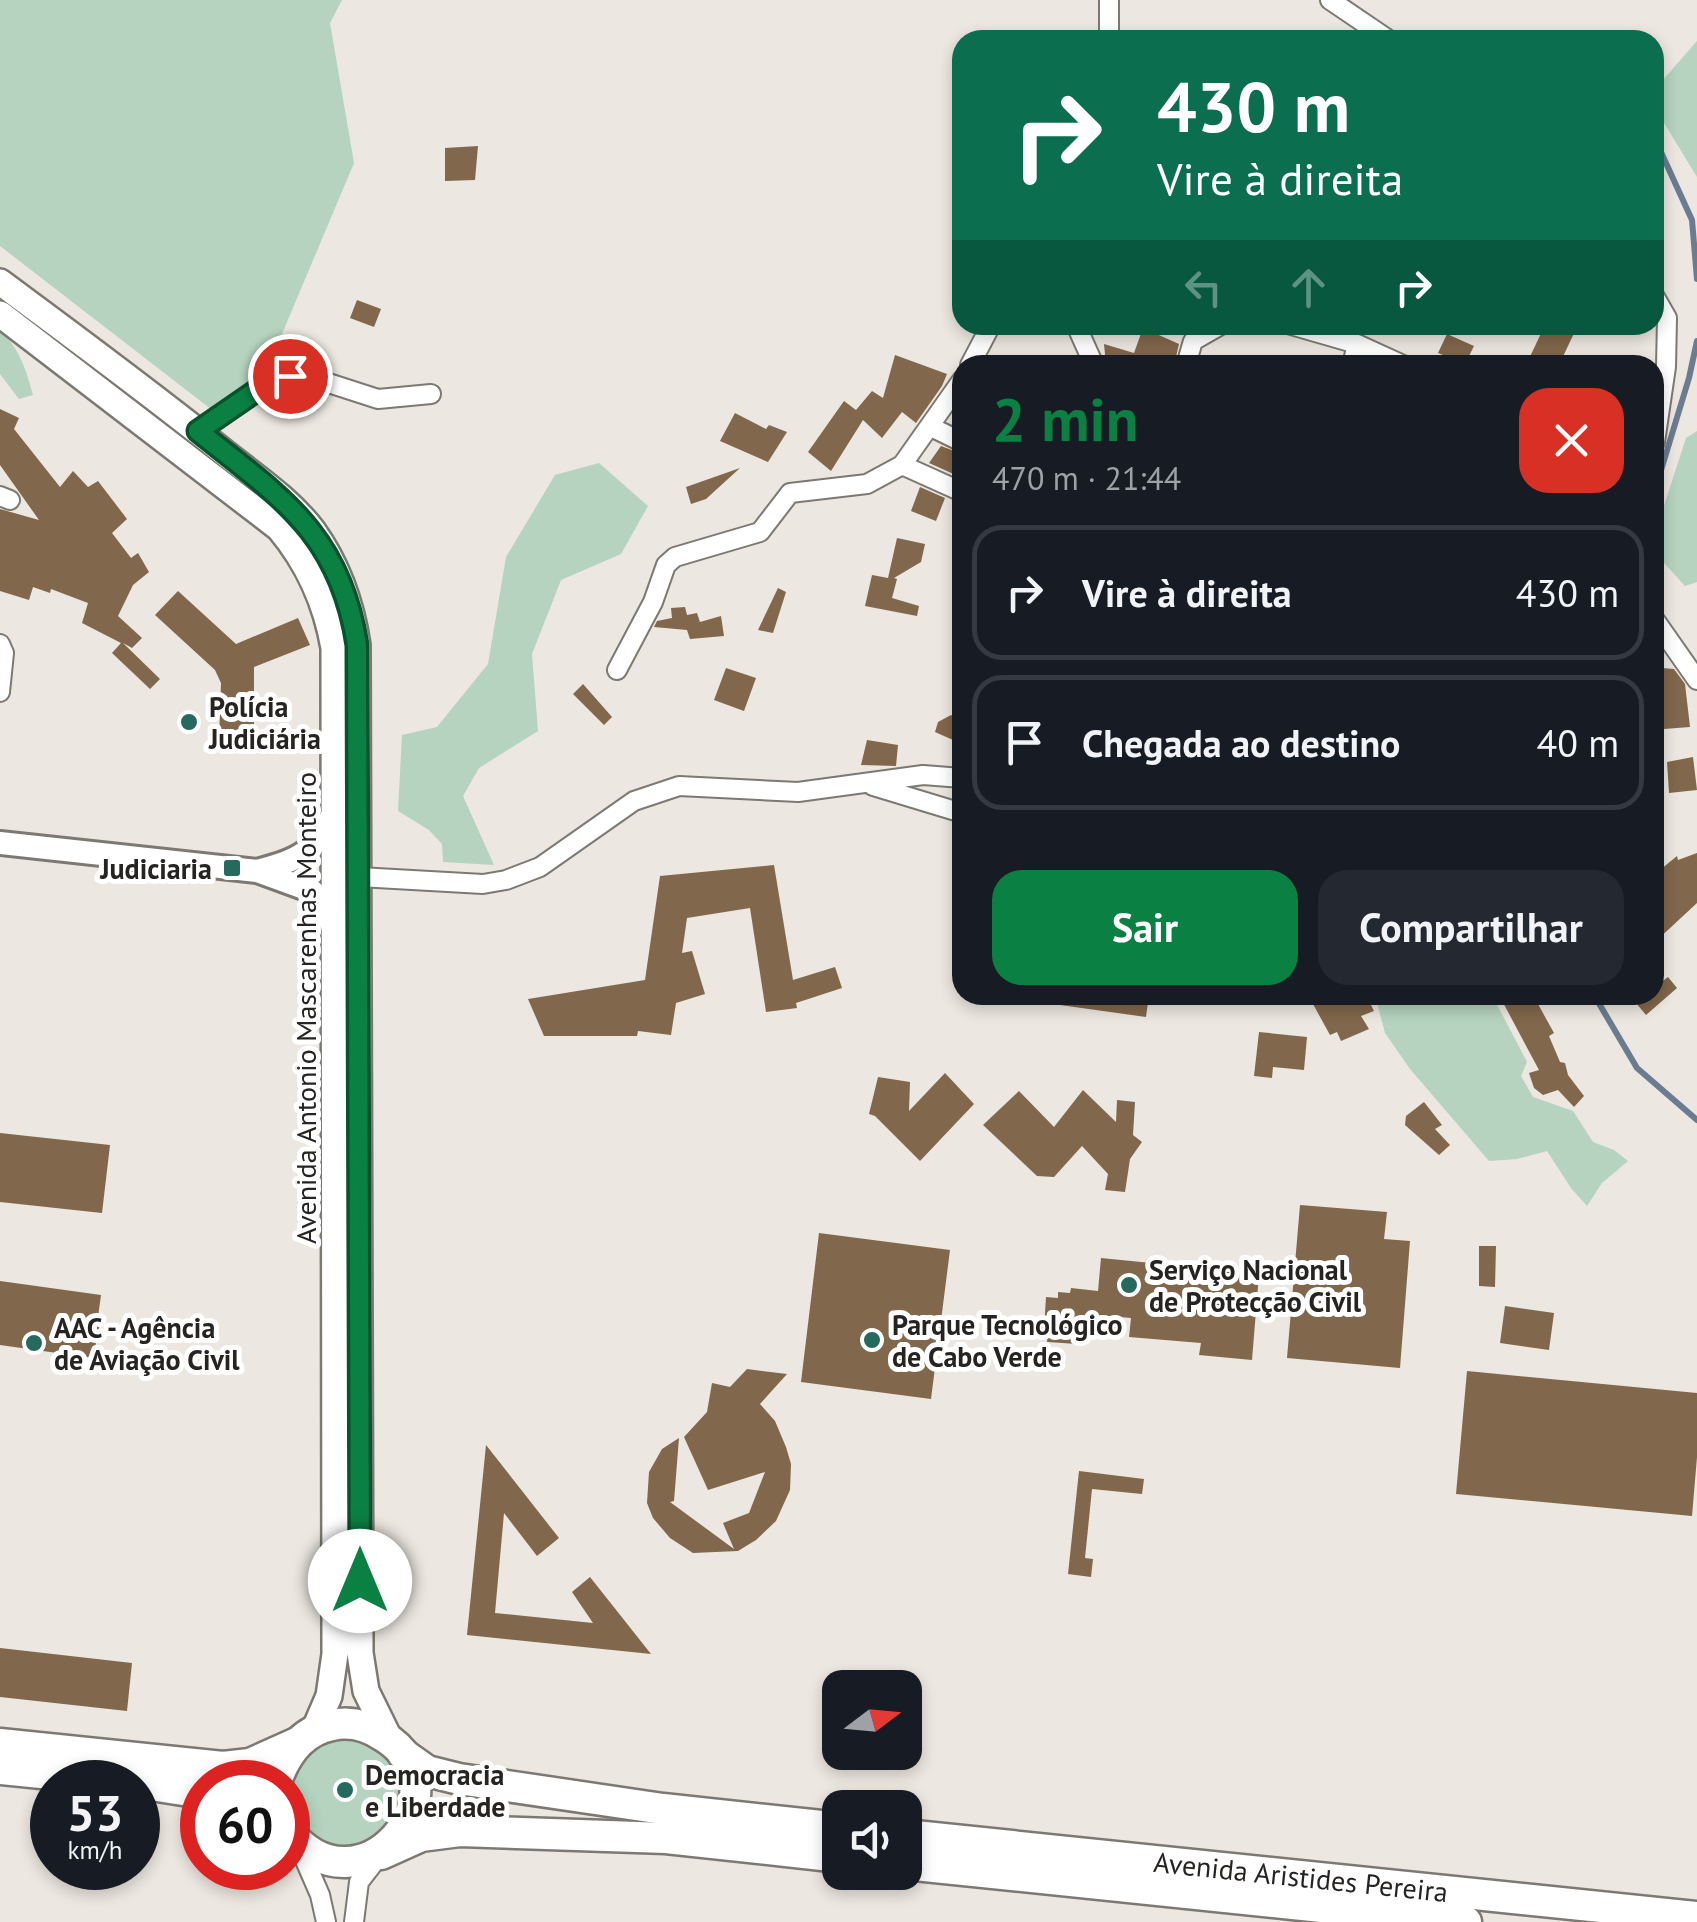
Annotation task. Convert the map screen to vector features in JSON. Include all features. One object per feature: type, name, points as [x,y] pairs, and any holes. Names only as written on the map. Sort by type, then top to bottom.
[{"type":"highway","points":[[0,1744],[222,1767],[250,1764],[333,1724],[354,1724],[373,1730],[426,1771],[458,1779],[662,1809],[822,1826]]},
{"type":"highway","points":[[285,1760],[306,1737]]},
{"type":"highway","points":[[381,1854],[399,1839],[410,1819],[415,1797],[412,1775],[397,1747]]},
{"type":"highway","points":[[0,1769],[30,1772]]},
{"type":"highway","points":[[310,1852],[335,1863],[359,1862],[420,1836],[460,1831],[666,1838],[822,1855]]},
{"type":"highway","name":"Avenida Aristides Pereira","points":[[922,1837],[1697,1917]]},
{"type":"highway","name":"Avenida Aristides Pereira","points":[[922,1866],[1466,1922]]},
{"type":"main road","name":"Avenida Antonio Mascarenhas Monteiro","points":[[0,282],[198,431],[296,511],[326,552],[347,597],[357,645],[360,1653],[366,1691],[376,1716],[397,1747]]},
{"type":"main road","name":"Avenida Antonio Mascarenhas Monteiro","points":[[0,314],[279,528],[306,564],[324,605],[334,648],[335,1654],[329,1696],[306,1737]]},
{"type":"main road","points":[[258,871],[286,864],[310,851],[335,810]]},
{"type":"main road","points":[[0,843],[258,871],[312,891],[324,903],[334,931]]},
{"type":"street","points":[[1109,0],[1109,30]]},
{"type":"street","points":[[1330,0],[1374,30]]},
{"type":"street","points":[[1664,313],[1664,374]]},
{"type":"street","points":[[1189,355],[1193,341],[1204,335]]},
{"type":"street","points":[[1326,335],[1381,355]]},
{"type":"street","points":[[1354,355],[1357,344]]},
{"type":"street","points":[[198,431],[272,380],[290,376],[310,377],[378,400],[431,394]]},
{"type":"street","points":[[616,670],[653,602],[666,565],[675,556],[760,532],[790,493],[867,484],[902,464],[952,395]]},
{"type":"street","points":[[931,427],[952,437]]},
{"type":"street","points":[[902,464],[952,487]]},
{"type":"street","points":[[1664,633],[1697,680]]},
{"type":"street","points":[[0,644],[4,652],[0,692]]},
{"type":"street","points":[[359,877],[483,884],[506,880],[540,867],[634,801],[679,786],[798,792],[923,775],[952,777]]},
{"type":"street","points":[[868,784],[952,810]]},
{"type":"street","points":[[354,1922],[359,1882],[381,1854]]},
{"type":"street","points":[[310,1875],[326,1922]]},
{"type":"green space","points":[[0,0],[342,0],[330,23],[354,163],[252,405],[216,413],[0,246]]},
{"type":"green space","points":[[1697,41],[1697,177],[1664,123],[1664,79]]},
{"type":"green space","points":[[0,330],[21,359],[33,395],[19,399],[0,374]]},
{"type":"green space","points":[[1697,431],[1697,582],[1685,586],[1664,563],[1664,506],[1686,438]]},
{"type":"green space","points":[[599,463],[648,506],[621,554],[561,580],[532,654],[538,731],[479,768],[463,796],[494,865],[443,862],[442,844],[429,830],[398,811],[402,735],[437,727],[488,664],[506,557],[555,475]]},
{"type":"green space","points":[[1378,1005],[1497,1005],[1527,1062],[1521,1076],[1533,1097],[1573,1111],[1593,1142],[1628,1161],[1602,1183],[1587,1206],[1547,1151],[1489,1161],[1410,1069],[1385,1033]]},
{"type":"green space","points":[[334,1739],[366,1742],[391,1762],[399,1782],[396,1814],[376,1839],[345,1848],[324,1844],[310,1836],[310,1760],[301,1760],[314,1747]]},
{"type":"building","points":[[478,146],[475,180],[445,181],[445,148]]},
{"type":"building","points":[[357,300],[381,309],[374,327],[350,318]]},
{"type":"building","points":[[1140,335],[1159,335],[1179,344],[1176,355],[1105,355],[1104,344],[1134,353]]},
{"type":"building","points":[[1447,335],[1474,346],[1470,355],[1438,353]]},
{"type":"building","points":[[1540,335],[1573,335],[1564,355],[1531,355]]},
{"type":"building","points":[[895,355],[947,374],[942,386],[916,423],[902,412],[882,438],[863,420],[831,471],[808,452],[844,401],[856,410],[872,391],[883,398]]},
{"type":"building","points":[[0,409],[19,418],[14,429],[60,487],[73,471],[88,487],[98,481],[127,519],[112,533],[131,558],[138,553],[149,572],[133,585],[118,616],[142,638],[132,648],[123,643],[160,679],[150,689],[112,653],[121,643],[82,623],[88,603],[51,589],[50,593],[33,587],[29,600],[0,591],[0,509],[39,520],[0,465]]},
{"type":"building","points":[[735,413],[766,429],[769,425],[787,432],[768,462],[720,441]]},
{"type":"building","points":[[941,446],[952,450],[952,473],[929,463]]},
{"type":"building","points":[[740,468],[706,499],[691,504],[686,487]]},
{"type":"building","points":[[920,487],[945,498],[936,521],[911,511]]},
{"type":"building","points":[[897,538],[925,544],[921,562],[894,578],[897,579],[892,598],[919,606],[917,616],[865,606],[872,575],[888,578]]},
{"type":"building","points":[[778,588],[786,592],[773,633],[758,630]]},
{"type":"building","points":[[178,591],[236,644],[298,618],[310,645],[254,667],[254,740],[219,740],[221,683],[215,670],[155,615]]},
{"type":"building","points":[[685,607],[687,615],[697,613],[700,622],[721,616],[724,636],[690,639],[687,630],[654,627],[657,621],[672,618],[671,608]]},
{"type":"building","points":[[726,668],[756,678],[744,711],[714,700]]},
{"type":"building","points":[[1664,668],[1674,669],[1685,684],[1690,727],[1664,729]]},
{"type":"building","points":[[583,684],[612,717],[604,725],[573,694]]},
{"type":"building","points":[[952,715],[952,740],[935,732],[938,722]]},
{"type":"building","points":[[867,740],[898,745],[896,766],[861,765]]},
{"type":"building","points":[[1693,757],[1697,790],[1669,793],[1667,762]]},
{"type":"building","points":[[1697,853],[1697,903],[1664,934],[1664,867],[1677,856],[1678,860]]},
{"type":"building","points":[[774,865],[793,980],[835,967],[842,988],[796,1003],[797,1008],[766,1012],[750,908],[687,918],[682,953],[692,951],[705,994],[676,1003],[671,1035],[638,1031],[637,1036],[544,1036],[528,999],[645,980],[660,876]]},
{"type":"building","points":[[1668,977],[1677,988],[1664,999],[1664,980]]},
{"type":"building","points":[[1060,1005],[1148,1005],[1146,1017]]},
{"type":"building","points":[[1314,1005],[1371,1005],[1374,1011],[1361,1016],[1369,1029],[1341,1041],[1337,1032],[1330,1035]]},
{"type":"building","points":[[1504,1005],[1539,1005],[1554,1033],[1549,1036],[1560,1062],[1565,1063],[1568,1075],[1584,1096],[1574,1107],[1558,1090],[1543,1095],[1534,1088],[1529,1073],[1539,1070]]},
{"type":"building","points":[[1638,1005],[1657,1005],[1646,1015]]},
{"type":"building","points":[[1259,1032],[1307,1037],[1304,1070],[1273,1067],[1272,1078],[1254,1076]]},
{"type":"building","points":[[945,1073],[974,1104],[920,1161],[869,1114],[878,1077],[910,1082],[909,1111]]},
{"type":"building","points":[[1083,1090],[1116,1122],[1117,1100],[1135,1102],[1133,1135],[1142,1142],[1130,1159],[1125,1192],[1105,1190],[1108,1174],[1082,1146],[1054,1177],[1037,1176],[983,1125],[1019,1091],[1054,1127]]},
{"type":"building","points":[[1424,1102],[1442,1125],[1435,1129],[1450,1145],[1439,1155],[1405,1125],[1406,1116]]},
{"type":"building","points":[[0,1133],[110,1145],[102,1213],[0,1202]]},
{"type":"building","points":[[1300,1205],[1387,1212],[1384,1239],[1410,1241],[1400,1368],[1287,1358]]},
{"type":"building","name":"Parque Tecnológico de Cabo Verde","points":[[819,1233],[950,1250],[931,1399],[801,1382]]},
{"type":"building","points":[[1479,1246],[1496,1246],[1495,1287],[1479,1286]]},
{"type":"building","points":[[1101,1258],[1161,1264],[1160,1275],[1201,1279],[1207,1278],[1207,1269],[1259,1274],[1252,1360],[1199,1355],[1201,1343],[1129,1337],[1131,1318],[1085,1314],[1085,1323],[1079,1323],[1077,1344],[1047,1342],[1046,1297],[1058,1298],[1058,1292],[1070,1293],[1071,1288],[1098,1291]]},
{"type":"building","points":[[0,1281],[101,1295],[93,1358],[0,1345]]},
{"type":"building","points":[[1505,1306],[1554,1313],[1549,1350],[1500,1343]]},
{"type":"building","points":[[747,1369],[787,1374],[760,1404],[775,1421],[786,1447],[791,1464],[790,1490],[776,1521],[756,1540],[738,1551],[693,1553],[670,1538],[653,1518],[647,1503],[649,1472],[662,1449],[679,1438],[674,1501],[670,1502],[734,1549],[723,1523],[749,1513],[765,1472],[708,1490],[684,1437],[707,1412],[712,1383],[730,1387]]},
{"type":"building","points":[[1467,1371],[1697,1393],[1692,1516],[1456,1494]]},
{"type":"building","points":[[486,1445],[559,1538],[537,1556],[504,1513],[495,1613],[593,1623],[572,1592],[590,1577],[651,1654],[467,1635]]},
{"type":"building","points":[[1079,1471],[1144,1479],[1142,1494],[1092,1489],[1085,1558],[1093,1559],[1091,1577],[1068,1574]]},
{"type":"building","points":[[0,1648],[132,1663],[127,1711],[0,1697]]},
{"type":"waterway","points":[[1664,159],[1692,220],[1697,279]]},
{"type":"waterway","points":[[1664,460],[1697,341]]},
{"type":"waterway","points":[[1600,1005],[1637,1068],[1697,1120]]},
{"type":"place","name":"Polícia Judiciária","points":[[189,722]]},
{"type":"place","name":"Judiciaria","points":[[232,868]]},
{"type":"place","name":"Serviço Nacional de Protecção Civil","points":[[1129,1285]]},
{"type":"place","name":"Parque Tecnológico de Cabo Verde","points":[[872,1340]]},
{"type":"place","name":"AAC - Agência de Aviação Civil","points":[[34,1343]]},
{"type":"place","name":"Democracia e Liberdade","points":[[345,1790]]},
{"type":"route","points":[[290,376],[272,380],[198,431],[296,511],[338,574],[354,621],[359,877],[360,1581]]}]
